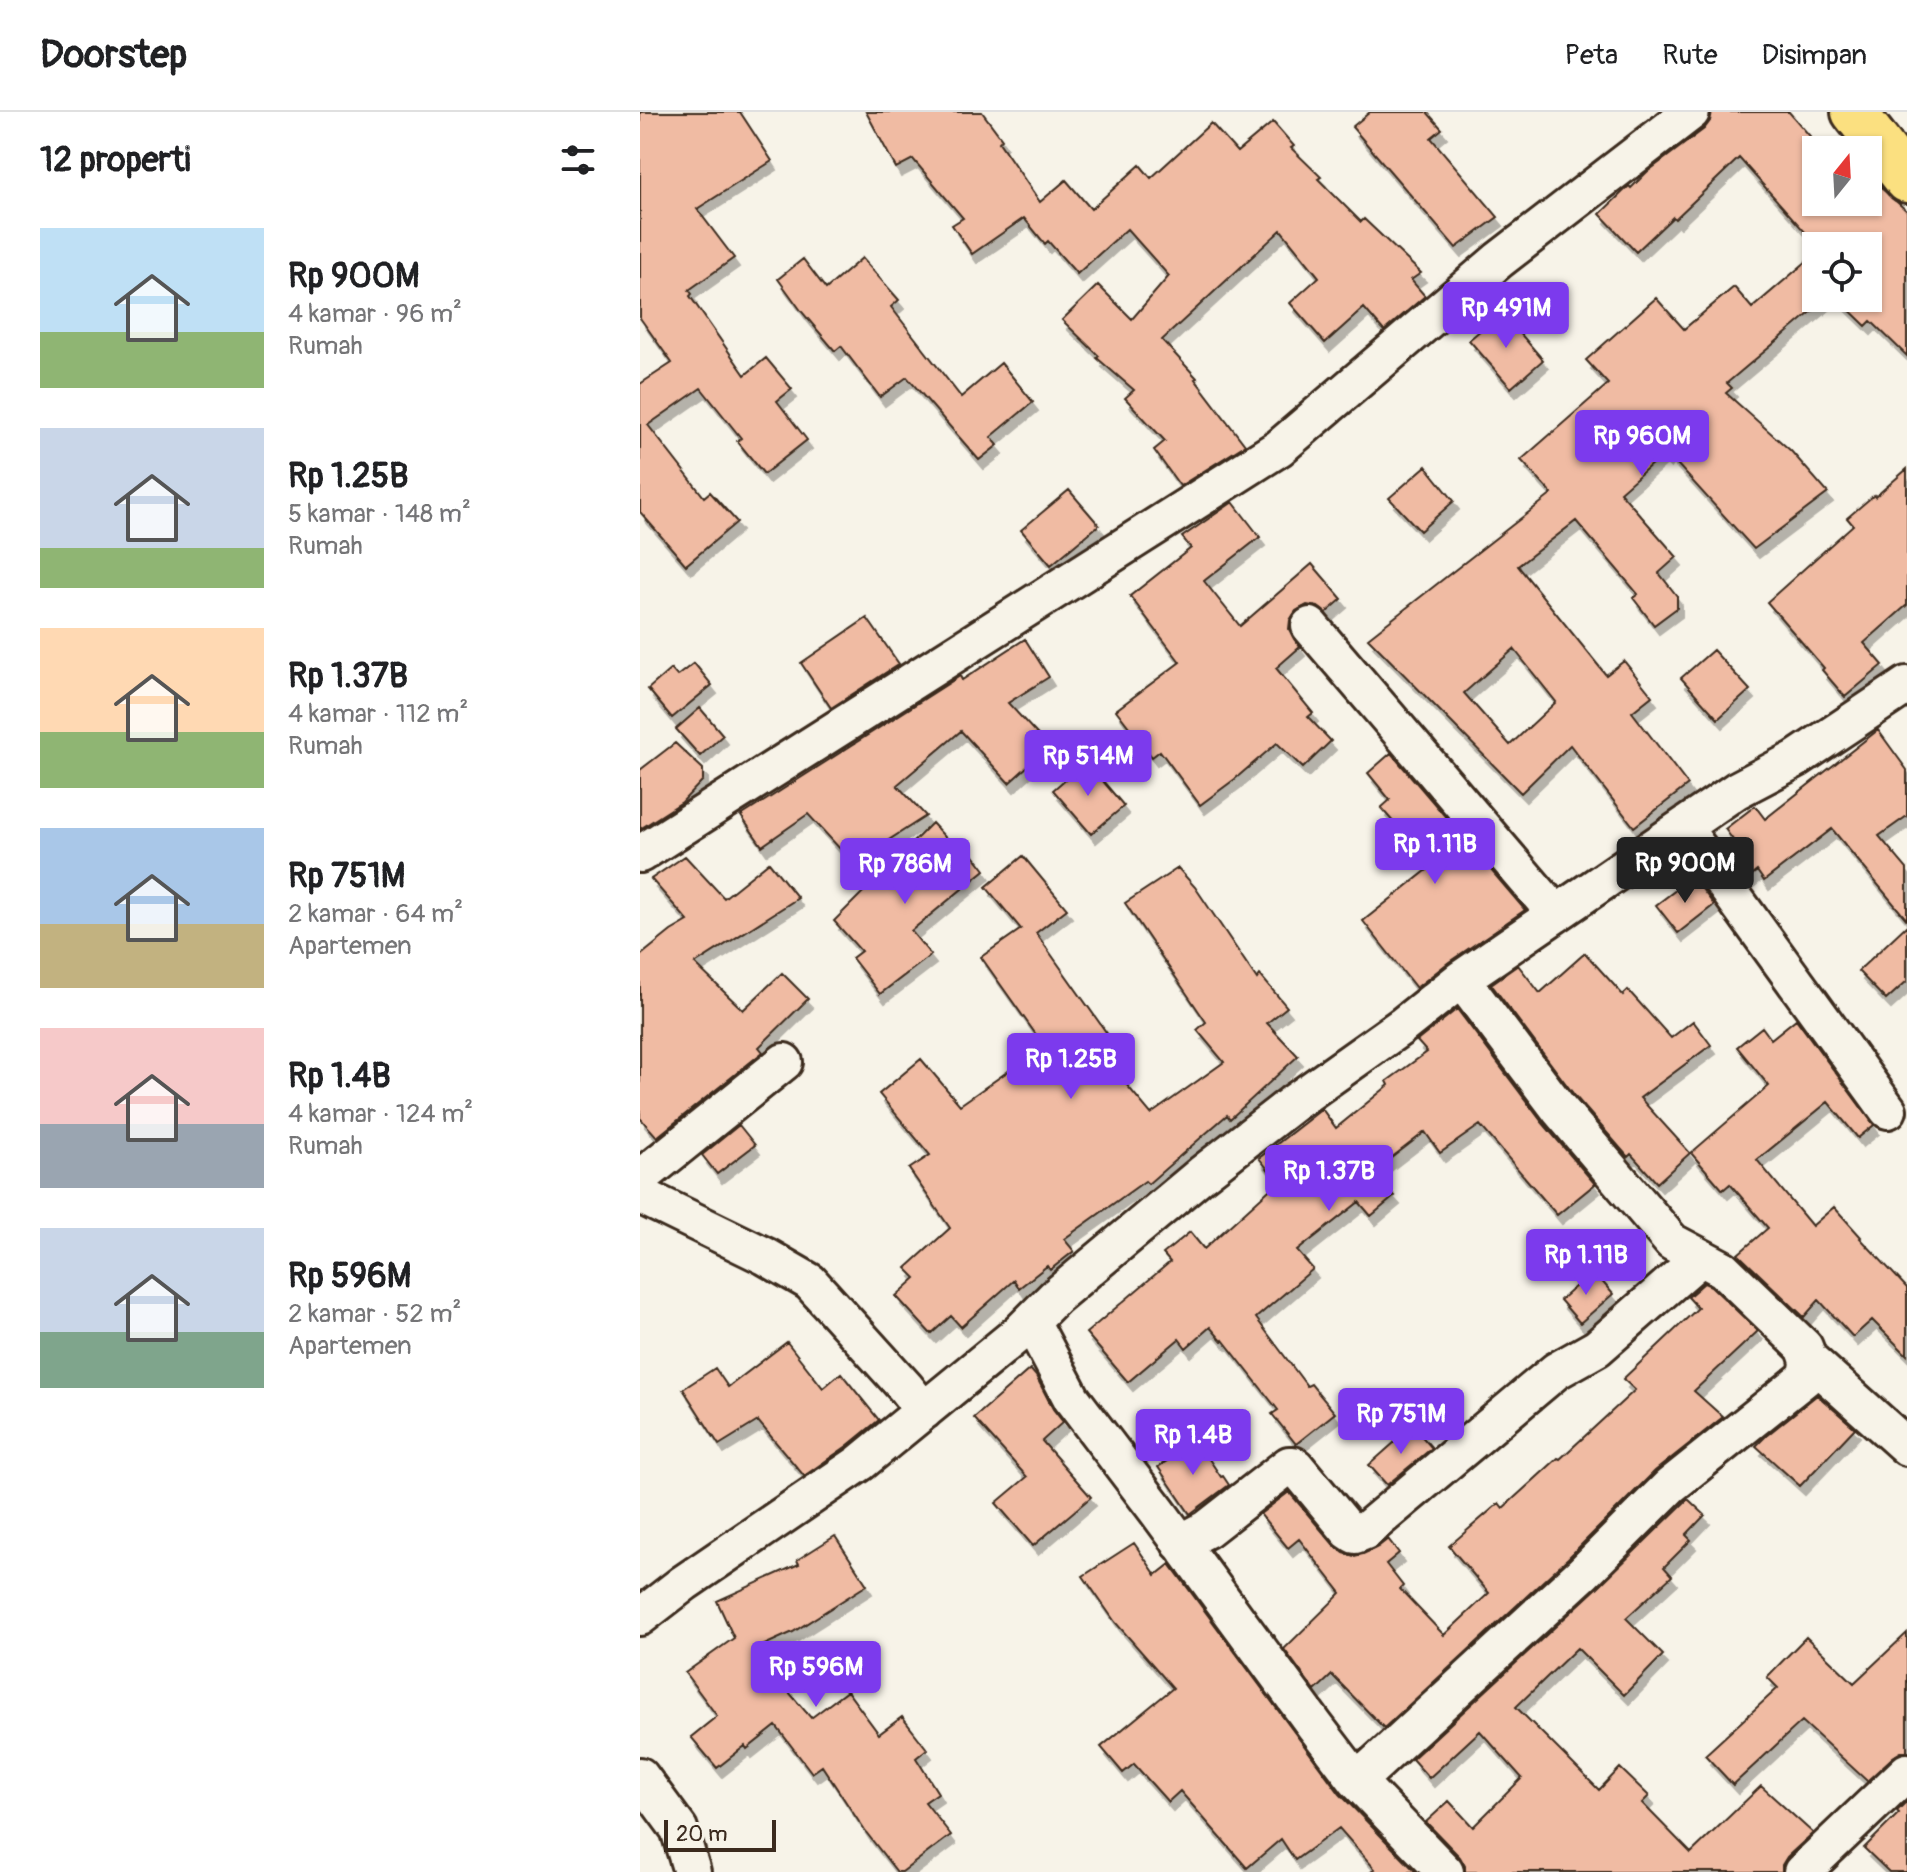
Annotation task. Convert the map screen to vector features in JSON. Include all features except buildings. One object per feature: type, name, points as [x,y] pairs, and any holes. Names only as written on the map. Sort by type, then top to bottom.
[{"type":"main road","points":[[1854,112],[1907,180]]},
{"type":"street","points":[[640,854],[1279,448],[1499,260],[1691,112]]},
{"type":"street","points":[[1310,626],[1556,914]]},
{"type":"street","points":[[640,1617],[684,1583],[860,1463],[1202,1174],[1461,979],[1737,790],[1796,759],[1907,685]]},
{"type":"street","points":[[1683,827],[1888,1110]]},
{"type":"street","points":[[1461,979],[1559,1109],[1672,1242],[1723,1269],[1804,1347],[1810,1360],[1907,1447]]},
{"type":"street","points":[[640,1178],[784,1062]]},
{"type":"street","points":[[640,1195],[765,1256],[810,1282],[924,1411]]},
{"type":"street","points":[[1180,1543],[1207,1529],[1289,1465],[1296,1467],[1349,1531],[1355,1535],[1365,1531],[1556,1371],[1597,1348],[1700,1258]]},
{"type":"street","points":[[1031,1321],[1072,1399],[1357,1781],[1445,1872]]},
{"type":"street","points":[[1357,1781],[1583,1573],[1670,1486],[1805,1378],[1810,1360]]},
{"type":"street","points":[[1802,1872],[1907,1772]]},
{"type":"street","points":[[640,1776],[679,1829],[692,1872]]}]
